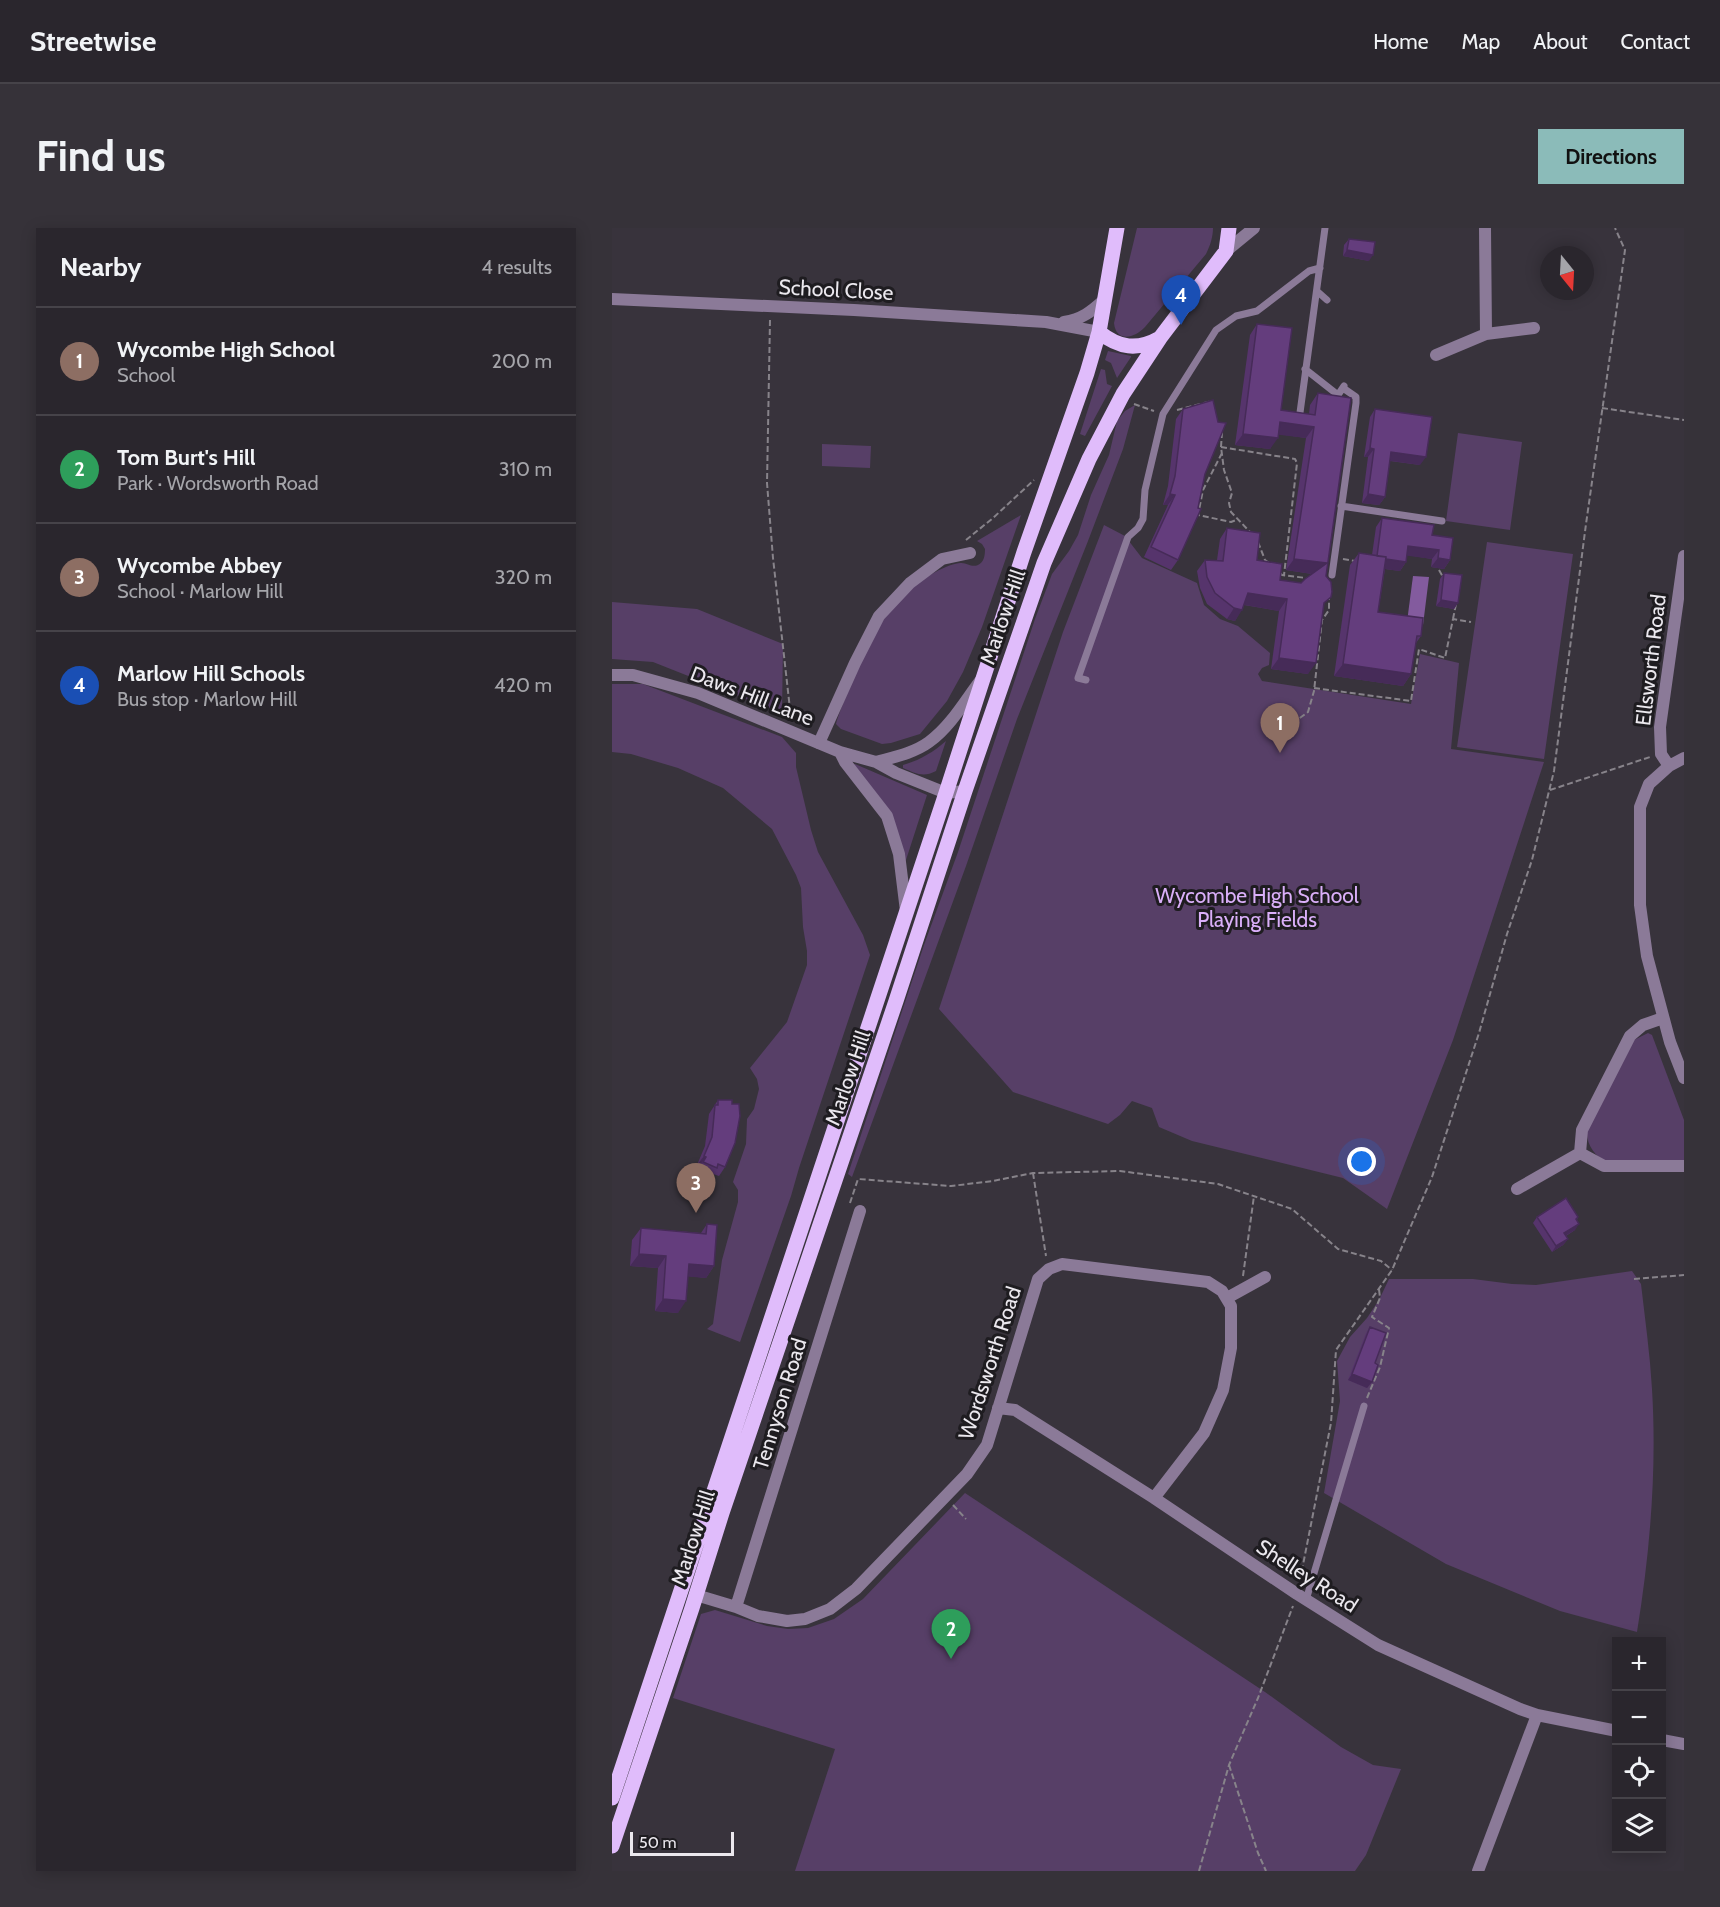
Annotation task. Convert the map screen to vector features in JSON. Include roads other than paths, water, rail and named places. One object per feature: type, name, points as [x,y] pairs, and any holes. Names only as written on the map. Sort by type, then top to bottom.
[{"type":"main road","name":"Marlow Hill","points":[[612,1798],[1042,498],[1087,373],[1099,332],[1117,228]]},
{"type":"main road","name":"Marlow Hill","points":[[612,1846],[965,791],[1044,563],[1084,469],[1123,394],[1160,338],[1226,251],[1229,228]]},
{"type":"main road","points":[[1099,332],[1108,340],[1118,344],[1138,347],[1149,345],[1160,338]]},
{"type":"street","points":[[1226,251],[1254,228]]},
{"type":"street","points":[[1485,228],[1486,334]]},
{"type":"street","name":"School Close","points":[[612,299],[854,310],[1057,323],[1099,332]]},
{"type":"street","name":"School Close","points":[[1057,323],[1081,318],[1104,300]]},
{"type":"street","points":[[1436,355],[1486,334],[1534,328]]},
{"type":"street","points":[[819,743],[879,616],[910,583],[942,559],[970,553]]},
{"type":"street","name":"Ellsworth Road","points":[[1669,766],[1661,754],[1660,727],[1684,556]]},
{"type":"street","name":"Daws Hill Lane","points":[[612,675],[633,675],[698,693],[840,752],[876,762],[896,774],[946,793],[965,791]]},
{"type":"street","points":[[876,762],[911,752],[929,742],[943,730],[983,678]]},
{"type":"street","points":[[840,752],[845,762],[887,816],[899,854],[906,912]]},
{"type":"street","points":[[1684,759],[1669,766],[1649,784],[1640,807],[1640,905],[1647,957],[1663,1018],[1684,1078]]},
{"type":"street","points":[[1580,1153],[1582,1130],[1630,1036],[1643,1025],[1663,1018]]},
{"type":"street","points":[[1580,1153],[1604,1166],[1684,1166]]},
{"type":"street","points":[[1517,1189],[1580,1153]]},
{"type":"street","name":"Tennyson Road","points":[[736,1607],[860,1211]]},
{"type":"street","name":"Wordsworth Road","points":[[696,1595],[758,1616],[787,1622],[805,1619],[830,1609],[856,1589],[967,1474],[987,1445],[1038,1279],[1049,1269],[1062,1264],[1073,1264],[1208,1282],[1222,1291],[1227,1298]]},
{"type":"street","points":[[1154,1498],[1204,1433],[1223,1390],[1231,1348],[1231,1306],[1227,1298],[1265,1277]]},
{"type":"street","name":"Shelley Road","points":[[998,1408],[1015,1410],[1378,1645],[1520,1709],[1537,1715],[1612,1730]]},
{"type":"street","points":[[1478,1871],[1537,1715]]},
{"type":"street","points":[[1666,1741],[1684,1744]]},
{"type":"lane","points":[[1299,420],[1325,228]]},
{"type":"lane","points":[[1086,680],[1078,678],[1128,537],[1138,528],[1143,519],[1145,490],[1163,414],[1216,330],[1236,316],[1257,310],[1309,271],[1320,268]]},
{"type":"lane","points":[[1318,292],[1327,300]]},
{"type":"lane","points":[[1305,369],[1354,410]]},
{"type":"lane","points":[[1332,575],[1356,397],[1344,386],[1338,395]]},
{"type":"lane","points":[[1341,506],[1442,521]]},
{"type":"lane","points":[[1302,1597],[1364,1406]]},
{"type":"place","name":"Marlow Hill Schools","points":[[1181,325]]},
{"type":"place","name":"Wycombe High School","points":[[1280,753]]},
{"type":"place","name":"Wycombe Abbey","points":[[696,1213]]},
{"type":"place","name":"Tom Burt's Hill","points":[[951,1659]]},
{"type":"park label","name":"Wycombe High School Playing Fields","points":[[1257,908]]}]
